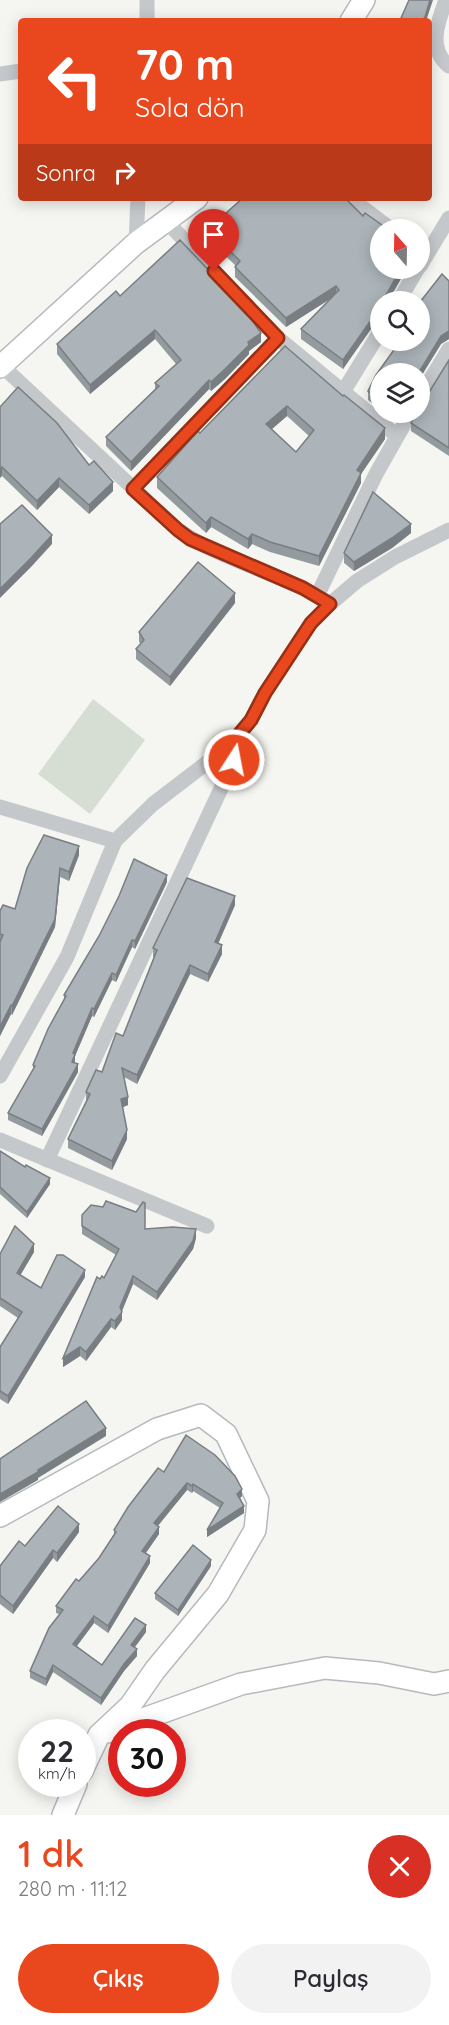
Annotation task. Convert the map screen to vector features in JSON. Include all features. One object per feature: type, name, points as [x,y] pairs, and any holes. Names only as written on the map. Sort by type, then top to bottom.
[{"type":"street","points":[[147,0],[147,18]]},
{"type":"street","points":[[353,18],[364,0]]},
{"type":"street","points":[[446,0],[439,20],[436,41],[438,53],[449,66]]},
{"type":"street","points":[[0,74],[18,71]]},
{"type":"street","points":[[136,243],[138,201]]},
{"type":"street","points":[[193,201],[136,243],[1,366],[190,539],[324,600]]},
{"type":"street","points":[[354,201],[378,219]]},
{"type":"street","points":[[430,246],[449,218]]},
{"type":"street","points":[[166,221],[278,338],[397,436]]},
{"type":"street","points":[[133,489],[278,338]]},
{"type":"street","points":[[343,392],[370,348]]},
{"type":"street","points":[[430,380],[449,349]]},
{"type":"street","points":[[0,1076],[67,957],[116,842],[153,804],[230,745],[251,720],[265,693],[324,600],[348,530],[405,423]]},
{"type":"street","points":[[324,600],[395,557],[449,530]]},
{"type":"street","points":[[47,1160],[233,763],[235,756],[230,745]]},
{"type":"street","points":[[0,807],[116,842]]},
{"type":"street","points":[[0,1140],[207,1226]]},
{"type":"street","points":[[0,1516],[157,1429],[201,1415],[226,1434],[258,1501],[255,1530],[218,1594],[154,1670],[130,1706],[99,1735],[96,1741]]},
{"type":"street","points":[[99,1735],[241,1684],[325,1668],[380,1673],[435,1684],[449,1682]]},
{"type":"street","points":[[63,1815],[71,1797]]},
{"type":"shaded area","points":[[93,699],[145,740],[90,814],[38,774]]},
{"type":"building","points":[[409,0],[430,0],[424,18],[401,18]]},
{"type":"building","points":[[240,201],[348,201],[363,216],[365,213],[373,219],[370,219],[370,279],[395,279],[388,291],[370,291],[370,322],[343,360],[301,329],[339,290],[336,286],[286,318],[235,267],[240,261],[208,229]]},
{"type":"building","points":[[180,240],[239,302],[261,333],[248,342],[249,345],[211,382],[209,380],[131,462],[106,437],[159,386],[155,383],[181,360],[155,330],[90,385],[57,344],[116,291],[120,296]]},
{"type":"building","points":[[442,274],[449,281],[449,331],[441,336],[425,363],[385,363],[393,351],[430,351],[429,291]]},
{"type":"building","points":[[285,346],[370,416],[370,423],[379,423],[385,428],[357,470],[361,473],[319,556],[270,542],[252,534],[248,539],[211,517],[206,523],[157,477],[198,431],[200,433]],"holes":[[[287,406],[314,430],[296,452],[266,424]]]},
{"type":"building","points":[[449,360],[449,448],[411,423],[430,423],[430,391]]},
{"type":"building","points":[[18,387],[57,423],[89,465],[94,461],[113,482],[89,505],[59,478],[37,501],[2,467],[0,469],[0,407]]},
{"type":"building","points":[[373,492],[411,524],[354,562],[344,553]]},
{"type":"building","points":[[22,505],[52,535],[0,589],[0,524]]},
{"type":"building","points":[[198,562],[235,593],[170,677],[136,649],[144,640],[139,632]]},
{"type":"building","points":[[44,835],[79,846],[69,872],[60,868],[55,919],[0,1027],[0,942],[3,935],[0,934],[0,911],[3,905],[15,909],[27,868]]},
{"type":"building","points":[[134,859],[167,875],[116,975],[112,973],[94,1009],[92,1008],[73,1053],[75,1054],[72,1062],[78,1064],[42,1129],[8,1113],[35,1066],[33,1065],[48,1029],[66,996],[64,995],[99,936]]},
{"type":"building","points":[[187,878],[235,896],[215,942],[222,945],[208,974],[190,965],[137,1075],[122,1068],[128,1097],[121,1099],[127,1130],[112,1161],[68,1139],[90,1094],[86,1092],[96,1070],[102,1072],[116,1033],[123,1036],[157,950],[153,948]]},
{"type":"building","points":[[0,1151],[25,1167],[26,1165],[50,1178],[27,1212],[0,1187]]},
{"type":"building","points":[[106,1201],[136,1212],[143,1202],[145,1203],[145,1229],[173,1227],[196,1229],[193,1241],[157,1292],[133,1276],[120,1307],[122,1312],[115,1321],[111,1319],[86,1352],[80,1347],[63,1358],[97,1277],[104,1278],[119,1249],[82,1226],[82,1215],[91,1205],[103,1207]]},
{"type":"building","points":[[15,1226],[34,1244],[17,1273],[41,1288],[57,1255],[63,1255],[85,1270],[8,1396],[0,1391],[0,1347],[22,1312],[0,1298],[0,1254]]},
{"type":"building","points":[[86,1401],[106,1428],[0,1494],[0,1459]]},
{"type":"building","points":[[186,1435],[215,1455],[235,1476],[242,1489],[237,1494],[244,1506],[207,1530],[223,1503],[193,1484],[192,1486],[187,1483],[154,1523],[159,1527],[142,1551],[150,1556],[108,1626],[94,1616],[73,1644],[102,1665],[135,1618],[146,1625],[131,1645],[137,1649],[101,1698],[53,1665],[46,1679],[30,1671],[49,1628],[63,1610],[56,1606],[76,1579],[79,1581],[99,1558],[116,1532],[114,1530],[128,1507],[158,1468],[164,1472]]},
{"type":"building","points":[[58,1506],[79,1524],[57,1553],[53,1550],[13,1606],[0,1595],[0,1566],[19,1541],[25,1546]]},
{"type":"building","points":[[193,1545],[211,1560],[178,1610],[155,1593]]},
{"type":"route","points":[[214,271],[278,338],[133,489],[190,539],[303,588],[330,604],[311,623],[265,693],[251,720],[230,745],[233,748],[234,760]]}]
